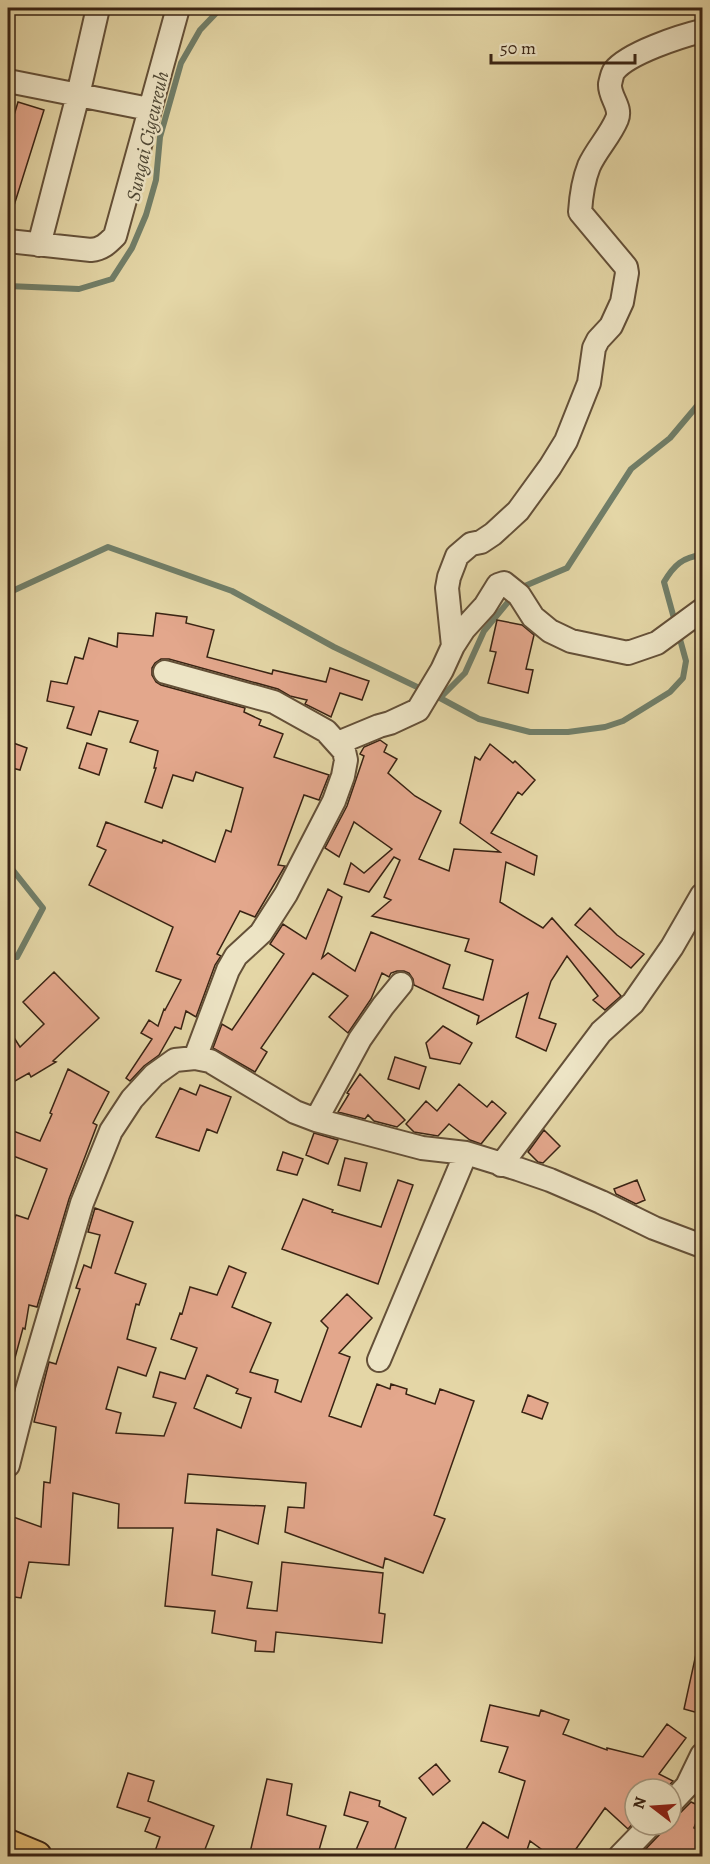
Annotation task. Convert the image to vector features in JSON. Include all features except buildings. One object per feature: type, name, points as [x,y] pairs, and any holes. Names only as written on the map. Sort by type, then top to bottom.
[{"type":"main road","points":[[8,1844],[37,1857]]},
{"type":"street","points":[[39,245],[98,8]]},
{"type":"street","points":[[8,241],[91,250],[106,245],[115,236],[178,8]]},
{"type":"street","points":[[453,646],[447,588],[457,556],[471,544],[481,542],[493,534],[518,511],[550,467],[566,441],[589,383],[594,348],[611,326],[622,302],[626,267],[580,212],[581,194],[589,166],[619,116],[619,110],[610,92],[610,81],[615,71],[634,55],[702,31]]},
{"type":"street","points":[[8,81],[149,109]]},
{"type":"street","points":[[338,743],[418,710],[442,670],[453,646],[464,629],[485,606],[492,591],[498,585],[512,589],[533,617],[550,631],[571,641],[628,653],[657,643],[702,610]]},
{"type":"street","points":[[165,672],[274,702],[326,731],[344,751],[346,760],[334,801],[286,894],[261,933],[236,956],[228,970],[195,1058]]},
{"type":"street","points":[[501,1165],[601,1032],[633,1004],[672,948],[702,895]]},
{"type":"street","points":[[316,1120],[360,1039],[401,984]]},
{"type":"street","points":[[8,1465],[18,1386],[82,1203],[111,1131],[132,1099],[154,1075],[175,1060],[195,1058],[210,1061],[295,1112],[316,1120],[422,1148],[466,1153],[550,1180],[654,1228],[702,1246]]},
{"type":"street","points":[[379,1360],[466,1153]]},
{"type":"street","points":[[683,1790],[702,1755]]},
{"type":"street","points":[[620,1857],[639,1837]]},
{"type":"waterway","name":"Sungai Cigeureuh","points":[[8,286],[79,289],[112,279],[132,248],[146,215],[156,180],[160,137],[181,63],[200,30],[221,8]]},
{"type":"waterway","points":[[520,588],[567,568],[631,469],[670,438],[702,400]]},
{"type":"waterway","points":[[8,593],[108,547],[232,591],[334,647],[440,698],[465,673],[484,631],[513,596]]},
{"type":"waterway","points":[[675,622],[664,582],[680,563],[702,555]]},
{"type":"waterway","points":[[440,698],[479,719],[530,732],[568,732],[605,727],[623,721],[670,692],[683,678],[686,661],[678,632]]},
{"type":"waterway","points":[[8,864],[43,908],[17,957],[8,956]]}]
